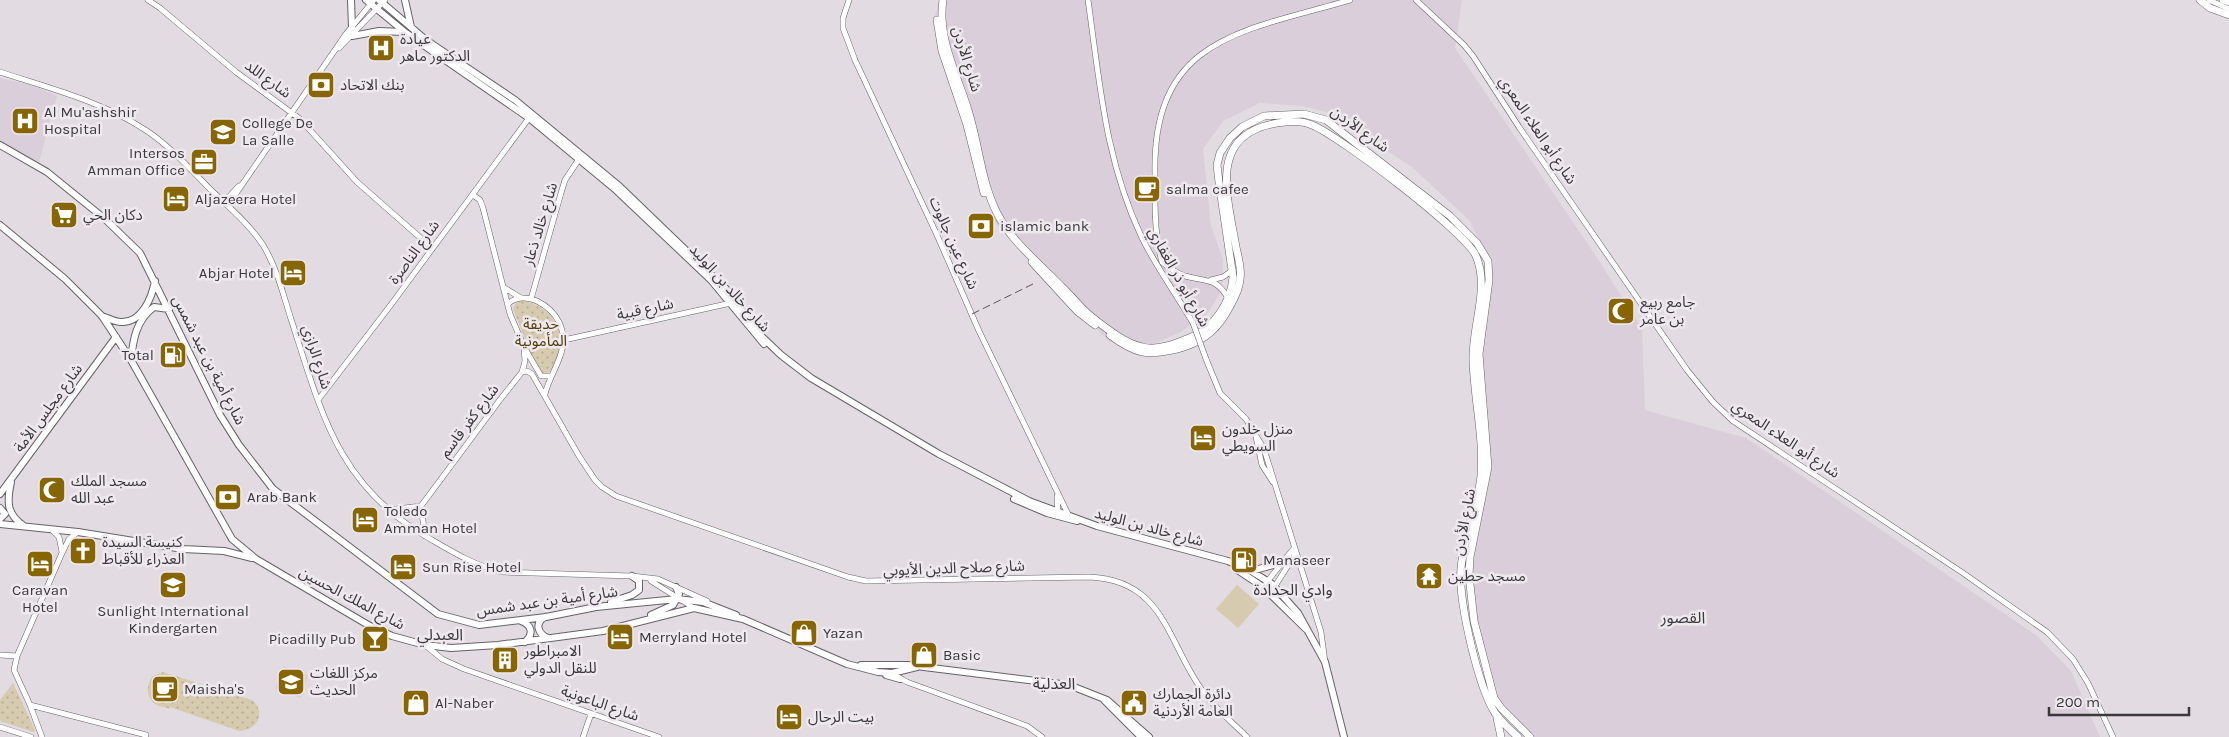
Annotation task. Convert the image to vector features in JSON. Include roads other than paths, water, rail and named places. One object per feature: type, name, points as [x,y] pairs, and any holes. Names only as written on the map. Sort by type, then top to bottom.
[{"type":"highway","name":"شارع الأردن","points":[[938,0],[938,33],[948,69],[968,125],[985,196],[1005,233],[1040,267]]},
{"type":"highway","name":"شارع الأردن","points":[[943,0],[942,27],[947,49],[971,120],[988,192],[998,216],[1007,230],[1085,318],[1126,347],[1150,354],[1185,347],[1209,335],[1219,324],[1233,301],[1240,283],[1241,273],[1230,214],[1226,174],[1233,147],[1243,135],[1269,124],[1296,121],[1306,123],[1335,137],[1445,222],[1471,248],[1477,258],[1482,287],[1474,333],[1473,361],[1481,471],[1462,563],[1461,588],[1481,681],[1496,713],[1518,737]]},
{"type":"highway","points":[[2200,0],[2210,8],[2229,15]]},
{"type":"highway","points":[[2223,0],[2229,2]]},
{"type":"highway","name":"شارع الأردن","points":[[1049,277],[1093,318],[1126,340],[1145,348],[1168,346],[1194,337],[1215,320],[1228,298],[1233,280],[1217,165],[1220,153],[1230,138],[1242,127],[1272,114],[1294,113],[1318,116],[1326,120],[1389,167],[1465,229],[1482,250],[1489,267],[1487,306],[1479,354],[1488,467],[1470,557],[1469,587],[1474,621],[1494,698],[1501,708],[1530,737]]},
{"type":"highway","points":[[1384,174],[1389,167]]},
{"type":"highway","points":[[1496,713],[1501,737]]},
{"type":"main road","points":[[351,0],[352,27]]},
{"type":"main road","points":[[352,36],[379,31],[408,31],[405,0]]},
{"type":"main road","name":"شارع خالد بن الوليد","points":[[370,1],[377,9],[529,118],[578,159],[654,225],[711,280],[757,338],[808,381],[1027,506],[1209,555],[1250,571],[1268,581],[1298,613],[1325,662],[1344,737]]},
{"type":"main road","name":"شارع خالد بن الوليد","points":[[382,1],[408,31],[515,100],[618,185],[726,289],[760,335],[781,355],[804,372],[939,454],[1006,491],[1058,514]]},
{"type":"main road","name":"شارع أمية بن عبد شمس","points":[[0,145],[47,172],[105,219],[140,253],[220,415],[239,445],[273,489],[438,614],[479,625],[521,621],[596,607],[677,599],[712,604],[743,619]]},
{"type":"main road","name":"شارع الملك الحسين","points":[[0,224],[65,278],[102,316],[131,360],[232,539],[256,559],[383,633],[425,645],[451,648],[475,647],[525,642],[603,630],[694,608],[743,619],[852,665],[878,672],[917,667],[1061,683],[1112,703],[1149,737]]},
{"type":"main road","points":[[102,316],[121,322],[133,318],[148,303],[155,280]]},
{"type":"main road","points":[[131,360],[134,337],[145,316],[154,307],[169,309]]},
{"type":"main road","name":"شارع مجلس الأمة","points":[[0,494],[116,337]]},
{"type":"main road","points":[[11,480],[8,507],[14,518],[25,526]]},
{"type":"main road","points":[[0,508],[5,514],[0,519]]},
{"type":"main road","points":[[0,524],[78,532],[183,549],[224,552],[256,559]]},
{"type":"main road","name":"شارع خالد بن الوليد","points":[[1209,555],[1242,572],[1270,594],[1309,631]]},
{"type":"main road","points":[[1250,571],[1281,563]]},
{"type":"main road","points":[[596,607],[636,593],[640,587],[639,581],[632,576]]},
{"type":"main road","points":[[634,622],[673,606],[679,592],[676,588]]},
{"type":"main road","points":[[546,617],[540,621],[538,627],[540,633],[548,638]]},
{"type":"main road","points":[[521,621],[528,625],[531,630],[530,636],[525,642]]},
{"type":"main road","name":"شارع الملك الحسين","points":[[852,665],[897,669]]},
{"type":"main road","points":[[878,672],[900,679]]},
{"type":"main road","name":"شارع الملك الحسين","points":[[1101,698],[1141,737]]},
{"type":"street","name":"شارع اللد","points":[[148,0],[236,72],[293,112],[304,122],[345,170],[432,248]]},
{"type":"street","name":"شارع عين جالوت","points":[[849,0],[843,23],[847,42],[979,331],[1069,517]]},
{"type":"street","name":"شارع أبو ذر الغفاري","points":[[1088,0],[1104,120],[1119,180],[1149,251],[1193,323],[1220,392],[1241,413],[1256,434],[1262,465],[1274,484],[1321,632],[1325,662]]},
{"type":"street","points":[[1228,298],[1222,287],[1211,280],[1182,275],[1162,262],[1156,224],[1155,141],[1166,98],[1177,78],[1198,56],[1224,40],[1258,25],[1350,0]]},
{"type":"street","name":"شارع أبو العلاء المعري","points":[[1411,0],[1424,9]]},
{"type":"street","name":"شارع أبو العلاء المعري","points":[[1416,0],[1464,45],[1473,56],[1519,127],[1687,370],[1722,412],[1963,573],[2047,632],[2073,659],[2088,683],[2113,737]]},
{"type":"street","points":[[2208,0],[2229,9]]},
{"type":"street","points":[[226,204],[370,1]]},
{"type":"street","points":[[337,50],[377,9],[382,1]]},
{"type":"street","name":"شارع الرازي","points":[[0,72],[75,97],[146,130],[247,225],[268,254],[276,271],[328,426],[352,469],[368,491],[387,510],[425,536],[478,565],[502,572],[632,576],[658,579],[712,604]]},
{"type":"street","name":"شارع الناصرة","points":[[318,400],[529,118]]},
{"type":"street","name":"شارع خالد ذعار","points":[[531,299],[565,180],[578,159]]},
{"type":"street","points":[[473,195],[480,200],[483,208],[502,287],[510,314],[524,347],[539,374],[550,376]]},
{"type":"street","points":[[1211,280],[1233,270]]},
{"type":"street","points":[[502,287],[522,298]]},
{"type":"street","points":[[508,304],[515,299],[531,299],[553,312],[561,327],[564,340],[561,358],[556,370],[550,376],[545,394]]},
{"type":"street","name":"شارع قبية","points":[[564,340],[731,303]]},
{"type":"street","points":[[524,347],[525,361],[522,372],[527,371],[532,374],[545,394]]},
{"type":"street","name":"شارع كفر قاسم","points":[[421,506],[522,372]]},
{"type":"street","name":"شارع صلاح الدين الأيوبي","points":[[545,394],[579,456],[602,487],[616,496],[848,577],[866,581],[1089,577],[1118,583],[1137,592],[1154,605],[1204,693],[1247,737]]},
{"type":"street","name":"شارع عين جالوت","points":[[1057,492],[1058,514]]},
{"type":"street","points":[[387,510],[421,506],[425,536]]},
{"type":"street","points":[[51,529],[59,537],[62,553]]},
{"type":"street","points":[[42,737],[14,670],[17,656],[62,553],[69,539],[78,532]]},
{"type":"street","points":[[1263,588],[1281,563],[1295,551]]},
{"type":"street","points":[[1270,594],[1295,551]]},
{"type":"street","name":"شارع الرازي","points":[[644,578],[666,588],[677,599],[694,608]]},
{"type":"street","name":"شارع الباعونية","points":[[425,645],[442,659],[464,669],[659,737]]},
{"type":"street","points":[[0,656],[17,656]]},
{"type":"street","points":[[897,669],[900,679],[1027,726],[1042,737]]},
{"type":"street","points":[[897,669],[907,682]]},
{"type":"street","points":[[30,705],[145,736]]},
{"type":"street","points":[[583,737],[591,714]]},
{"type":"street","points":[[0,727],[31,737]]},
{"type":"railway","points":[[972,314],[1035,283]]},
{"type":"place","name":"عيادة الدكتور ماهر","points":[[381,48]]},
{"type":"place","name":"بنك الاتحاد","points":[[321,85]]},
{"type":"place","name":"Al Mu'ashshir Hospital","points":[[25,121]]},
{"type":"place","name":"College De La Salle","points":[[223,132]]},
{"type":"place","name":"Intersos Amman Office","points":[[204,162]]},
{"type":"place","name":"salma cafee","points":[[1147,189]]},
{"type":"place","name":"Aljazeera Hotel","points":[[176,199]]},
{"type":"place","name":"دكان الحي","points":[[64,215]]},
{"type":"place","name":"islamic bank","points":[[981,226]]},
{"type":"place","name":"Abjar Hotel","points":[[293,273]]},
{"type":"place","name":"جامع ربيع بن عامر","points":[[1621,311]]},
{"type":"place","name":"Total","points":[[173,355]]},
{"type":"place","name":"منزل خلدون السويطي","points":[[1203,438]]},
{"type":"place","name":"مسجد الملك عبد الله","points":[[52,490]]},
{"type":"place","name":"Arab Bank","points":[[228,497]]},
{"type":"place","name":"Toledo Amman Hotel","points":[[365,520]]},
{"type":"place","name":"كنيسة السيدة العذراء للأقباط","points":[[83,551]]},
{"type":"place","name":"Manaseer","points":[[1244,560]]},
{"type":"place","name":"Caravan Hotel","points":[[40,564]]},
{"type":"place","name":"Sun Rise Hotel","points":[[403,567]]},
{"type":"place","name":"مسجد حطين","points":[[1429,576]]},
{"type":"place","name":"Sunlight International Kindergarten","points":[[173,585]]},
{"type":"place","name":"Yazan","points":[[804,633]]},
{"type":"place","name":"Merryland Hotel","points":[[620,637]]},
{"type":"place","name":"Picadilly Pub","points":[[375,639]]},
{"type":"place","name":"Basic","points":[[924,655]]},
{"type":"place","name":"الامبراطور للنقل الدولي","points":[[505,660]]},
{"type":"place","name":"مركز اللغات الحديث","points":[[291,682]]},
{"type":"place","name":"Maisha's","points":[[165,689]]},
{"type":"place","name":"Al-Naber","points":[[416,703]]},
{"type":"place","name":"دائرة الجمارك العامة الأردنية","points":[[1134,703]]},
{"type":"place","name":"بيت الرحال","points":[[789,717]]},
{"type":"district","name":"وادي الحدادة","points":[[1293,589]]},
{"type":"district","name":"القصور","points":[[1683,617]]},
{"type":"district","name":"العبدلي","points":[[440,634]]},
{"type":"district","name":"العدلية","points":[[1054,683]]},
{"type":"park label","name":"حديقة المأمونية","points":[[541,332]]}]
